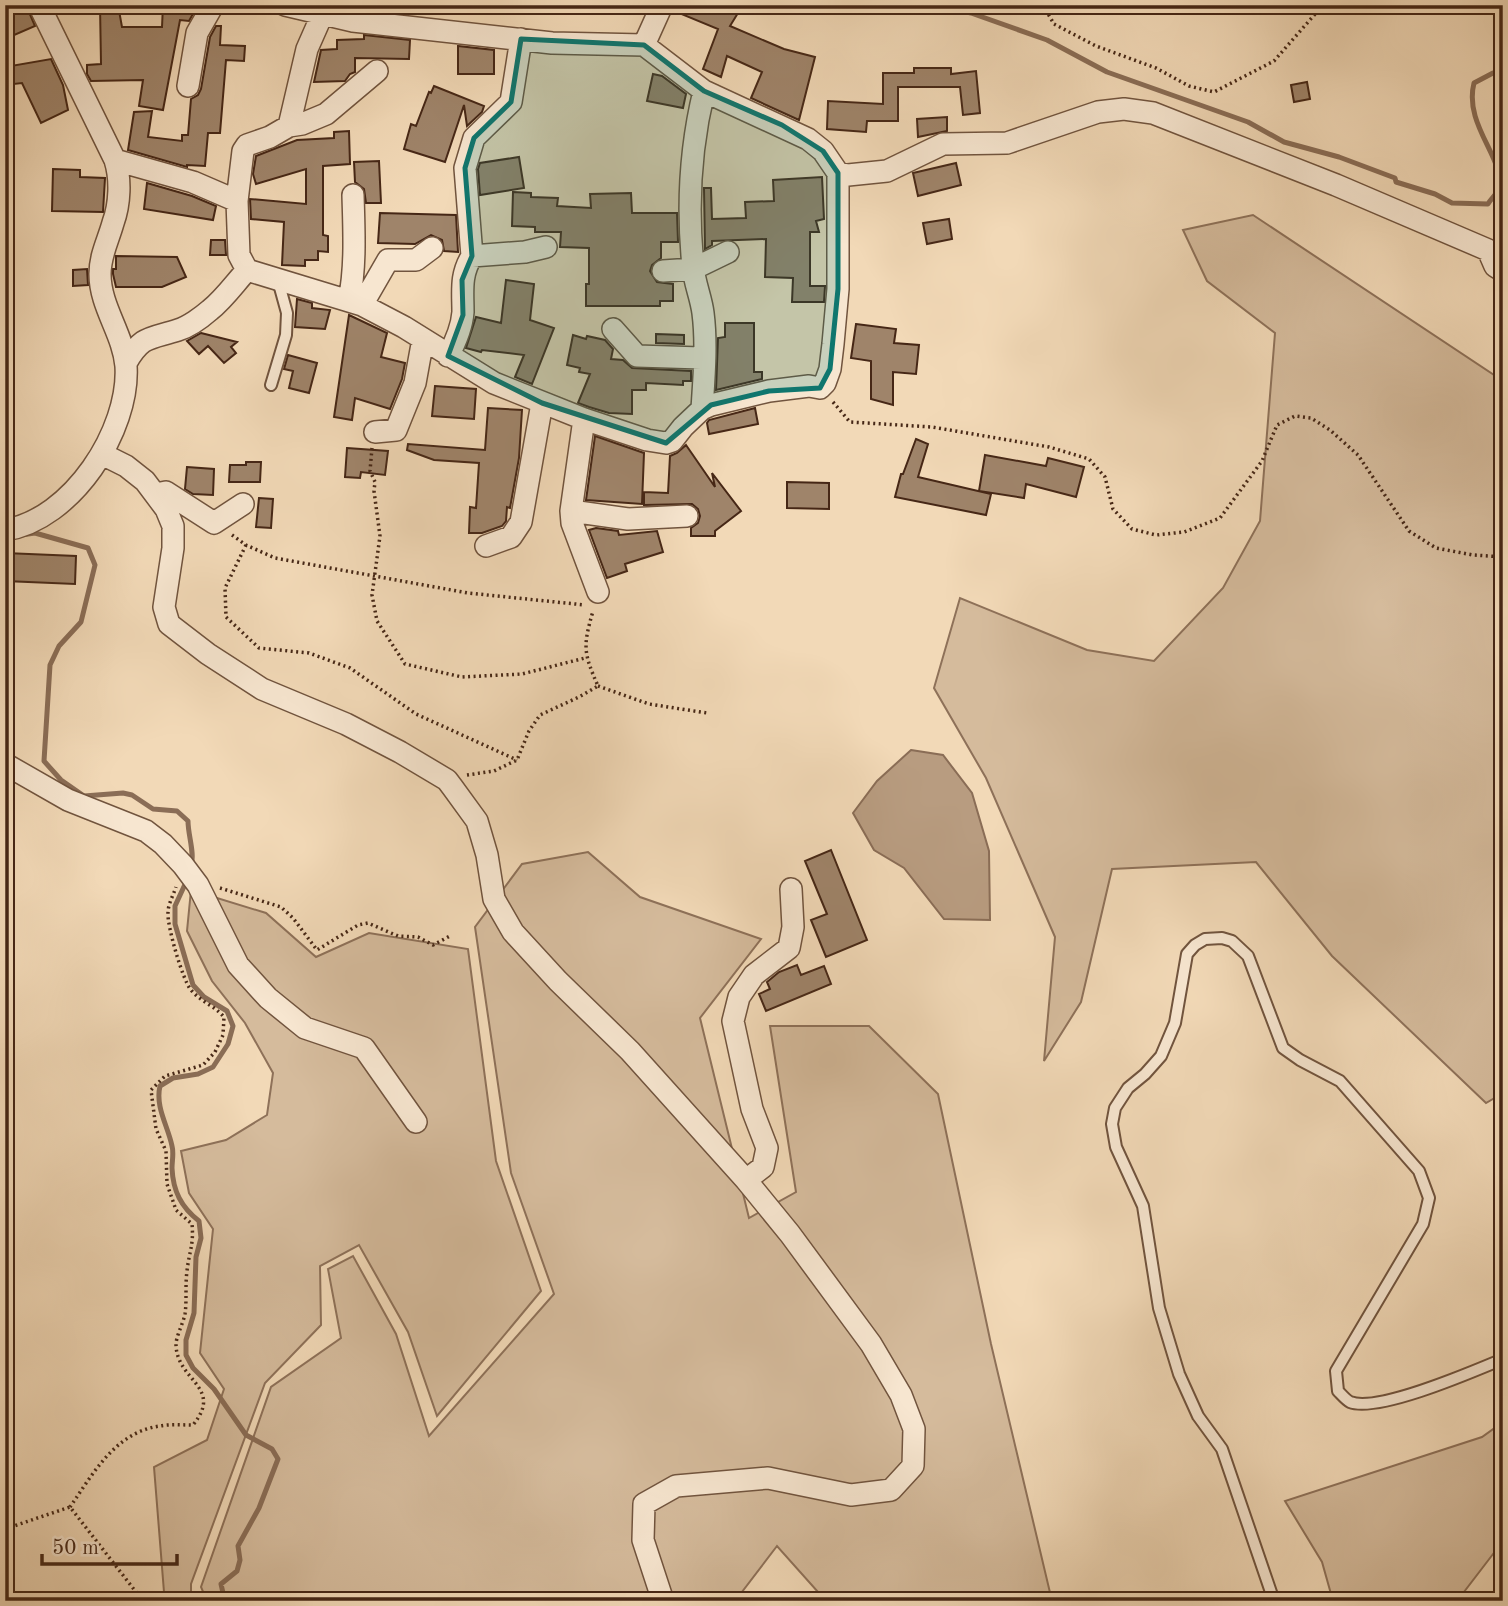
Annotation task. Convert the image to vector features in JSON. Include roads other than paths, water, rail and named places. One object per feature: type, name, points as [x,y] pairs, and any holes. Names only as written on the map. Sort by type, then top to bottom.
[{"type":"street","points":[[5,530],[30,522],[53,509],[90,472],[102,454],[125,389],[126,363],[114,323],[100,290],[101,255],[117,209],[119,172],[38,5]]},
{"type":"street","points":[[188,86],[197,33],[213,5]]},
{"type":"street","points":[[285,5],[321,10],[353,21],[588,45],[644,46],[704,91],[808,139],[823,151],[838,173],[838,289],[834,344],[825,383],[820,388],[809,386],[769,391],[711,405],[702,409],[678,435],[666,443],[647,440],[584,419],[494,383],[355,303],[247,271],[239,255],[237,201],[243,151],[247,145],[270,137],[289,126],[302,124],[326,114],[377,72]]},
{"type":"street","points":[[644,46],[662,5]]},
{"type":"street","points":[[289,126],[307,49],[321,10]]},
{"type":"street","points":[[448,356],[463,315],[463,273],[472,256],[465,167],[474,138],[512,102],[522,39]]},
{"type":"street","points":[[702,409],[703,314],[693,269],[690,171],[704,91]]},
{"type":"street","points":[[838,173],[848,175],[887,171],[943,144],[1007,143],[1098,112],[1124,109],[1153,113],[1336,184],[1488,250],[1495,266],[1503,271]]},
{"type":"street","points":[[115,160],[193,182],[237,201]]},
{"type":"street","points":[[353,195],[352,284],[355,303]]},
{"type":"street","points":[[472,256],[525,253],[546,247]]},
{"type":"street","points":[[355,303],[388,260],[416,260],[432,248]]},
{"type":"street","points":[[663,271],[693,269],[728,251]]},
{"type":"street","points":[[126,363],[134,349],[143,342],[158,334],[180,330],[211,310],[247,271]]},
{"type":"street","points":[[613,329],[637,356],[704,360]]},
{"type":"street","points":[[374,432],[396,430],[415,383],[423,340]]},
{"type":"street","points":[[486,546],[511,537],[521,522],[542,403]]},
{"type":"street","points":[[584,419],[571,511],[572,523],[598,592]]},
{"type":"street","points":[[102,454],[136,473],[156,494],[173,526],[173,548],[164,607],[169,624],[208,654],[262,689],[346,724],[447,780],[477,821],[487,855],[494,899],[513,932],[558,981],[630,1051],[746,1180],[790,1234],[863,1333],[895,1385],[914,1429],[913,1466],[891,1490],[850,1495],[768,1478],[676,1486],[644,1504],[643,1540],[663,1601]]},
{"type":"street","points":[[156,494],[166,492],[214,523],[243,504]]},
{"type":"street","points":[[571,511],[628,519],[687,516]]},
{"type":"street","points":[[5,764],[68,800],[146,831],[163,844],[189,873],[238,965],[268,998],[305,1028],[364,1048],[416,1122]]},
{"type":"street","points":[[746,1180],[763,1167],[767,1148],[752,1109],[733,1021],[739,997],[754,975],[789,948],[793,927],[791,890]]},
{"type":"lane","points":[[271,385],[286,335],[287,313],[280,280]]},
{"type":"lane","points":[[1274,1601],[1222,1449],[1198,1416],[1179,1374],[1159,1308],[1143,1206],[1116,1147],[1112,1124],[1115,1108],[1128,1088],[1161,1056],[1175,1023],[1187,954],[1195,945],[1205,939],[1222,938],[1232,942],[1248,956],[1283,1048],[1340,1081],[1419,1171],[1429,1198],[1423,1224],[1336,1371],[1338,1391],[1350,1402],[1376,1404],[1458,1378],[1503,1359]]},
{"type":"waterway","points":[[938,5],[971,13],[1047,40],[1107,72],[1248,122],[1284,142],[1339,157],[1452,203],[1488,204],[1498,190],[1497,167],[1479,128],[1472,99],[1474,83],[1493,73],[1503,75]]},
{"type":"waterway","points":[[21,535],[35,533],[88,548],[95,565],[81,622],[59,646],[50,665],[44,761],[61,780],[84,796],[123,793],[132,795],[153,809],[177,811],[188,821],[191,867]]},
{"type":"waterway","points":[[187,880],[175,906],[175,924],[193,985],[204,997],[227,1011],[233,1026],[228,1044],[213,1067],[198,1074],[173,1078],[160,1086],[159,1101],[173,1149],[174,1184],[187,1210],[199,1221],[201,1238],[196,1257],[194,1313],[186,1340],[186,1355],[193,1368],[214,1389],[246,1435],[272,1449],[278,1459],[259,1508],[238,1546],[240,1560],[237,1571],[221,1584],[223,1593],[219,1601]]}]
